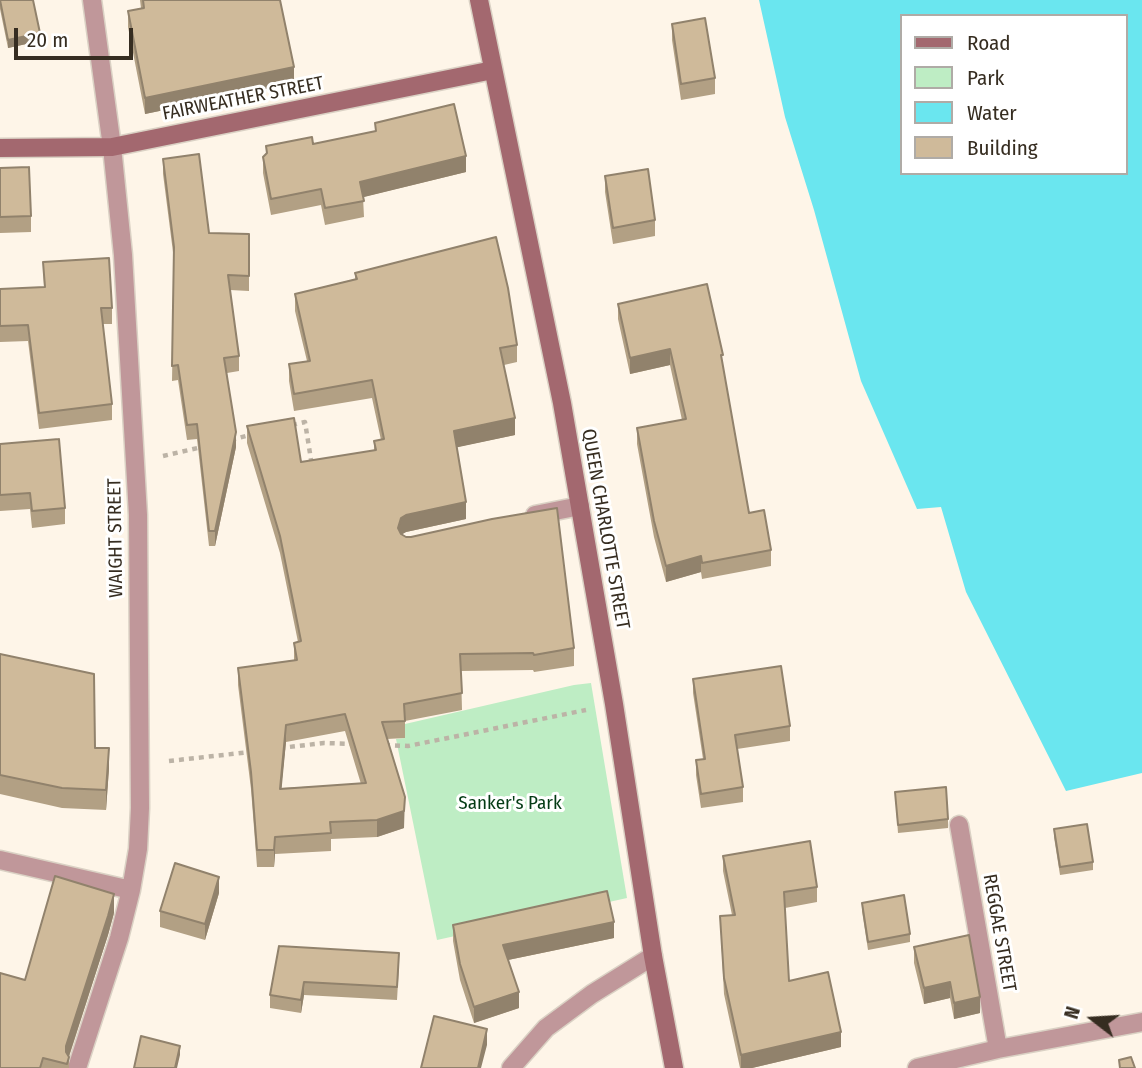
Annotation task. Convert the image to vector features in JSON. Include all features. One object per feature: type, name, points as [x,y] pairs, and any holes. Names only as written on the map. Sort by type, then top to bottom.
[{"type":"main road","name":"QUEEN CHARLOTTE STREET","points":[[480,0],[562,403],[614,704],[653,956],[674,1068]]},
{"type":"main road","name":"FAIRWEATHER STREET","points":[[0,148],[112,147],[493,70]]},
{"type":"street","name":"WAIGHT STREET","points":[[78,1068],[131,890],[141,808],[135,463],[122,255],[112,147],[92,0]]},
{"type":"street","points":[[514,520],[580,506]]},
{"type":"street","name":"REGGAE STREET","points":[[959,825],[998,1049]]},
{"type":"street","points":[[0,860],[131,890]]},
{"type":"street","points":[[511,1068],[546,1028],[592,994],[653,956]]},
{"type":"street","points":[[917,1068],[998,1049],[1142,1022]]},
{"type":"path","points":[[292,425],[305,422],[313,477]]},
{"type":"path","points":[[227,441],[253,434]]},
{"type":"path","points":[[135,463],[214,444]]},
{"type":"path","points":[[384,745],[408,746],[614,704]]},
{"type":"path","points":[[271,749],[324,743],[360,744]]},
{"type":"path","points":[[140,765],[258,751]]},
{"type":"green space","name":"Sanker's Park","points":[[591,683],[627,898],[437,940],[396,739],[405,738],[405,724]]},
{"type":"water","points":[[759,0],[1142,0],[1142,773],[1066,791],[966,592],[941,507],[917,509],[861,381],[814,210],[785,117]]},
{"type":"building","points":[[0,0],[33,0],[40,33],[8,40]]},
{"type":"building","points":[[143,0],[280,0],[294,67],[145,98],[128,11],[144,8]]},
{"type":"building","points":[[705,18],[715,78],[681,84],[672,24]]},
{"type":"building","points":[[454,104],[466,156],[360,182],[364,201],[325,208],[321,189],[271,199],[263,157],[267,153],[266,146],[312,137],[313,144],[376,131],[375,123]]},
{"type":"building","points":[[199,154],[209,233],[249,234],[249,276],[228,275],[239,356],[224,358],[236,432],[215,531],[209,531],[197,424],[187,425],[178,365],[172,366],[174,247],[163,159]]},
{"type":"building","points":[[29,167],[31,216],[0,217],[0,168]]},
{"type":"building","points":[[648,169],[655,220],[613,228],[605,176]]},
{"type":"building","points":[[496,237],[517,345],[500,348],[515,418],[454,431],[466,502],[406,515],[401,518],[398,528],[401,534],[411,537],[557,508],[574,648],[534,655],[460,654],[462,693],[404,704],[405,721],[382,722],[405,797],[404,811],[377,820],[330,822],[331,833],[275,837],[274,850],[257,850],[251,772],[238,668],[297,660],[294,643],[301,641],[280,536],[247,426],[294,418],[301,462],[376,450],[374,441],[384,439],[372,380],[294,394],[289,364],[310,361],[295,294],[357,279],[355,273]],"holes":[[[345,714],[366,783],[280,789],[286,725]]]},
{"type":"building","points":[[109,258],[112,308],[101,308],[112,404],[39,413],[28,325],[0,326],[0,289],[45,287],[43,262]]},
{"type":"building","points":[[707,284],[723,355],[749,513],[764,510],[771,550],[702,563],[701,556],[666,566],[654,521],[637,428],[686,419],[670,349],[630,358],[618,304]]},
{"type":"building","points":[[59,439],[65,508],[32,511],[30,493],[0,495],[0,444]]},
{"type":"building","points":[[0,654],[94,674],[95,748],[109,748],[106,790],[62,788],[0,775]]},
{"type":"building","points":[[781,666],[790,726],[735,735],[743,787],[701,794],[696,760],[705,759],[693,679]]},
{"type":"building","points":[[946,787],[948,819],[898,825],[895,792]]},
{"type":"building","points":[[1087,824],[1093,862],[1060,867],[1054,829]]},
{"type":"building","points":[[810,841],[817,887],[784,892],[789,981],[828,972],[841,1032],[741,1055],[724,978],[720,916],[735,915],[723,856]]},
{"type":"building","points":[[175,863],[219,877],[205,924],[160,911]]},
{"type":"building","points":[[55,876],[114,894],[66,1046],[69,1057],[67,1064],[43,1058],[40,1068],[0,1068],[0,973],[25,980]]},
{"type":"building","points":[[607,891],[614,922],[503,945],[519,992],[474,1007],[460,964],[453,925]]},
{"type":"building","points":[[904,895],[910,934],[868,942],[862,903]]},
{"type":"building","points":[[969,935],[980,997],[954,1003],[950,982],[924,988],[914,947]]},
{"type":"building","points":[[279,946],[399,953],[397,987],[304,982],[301,1000],[270,995]]},
{"type":"building","points":[[434,1016],[487,1029],[478,1068],[421,1068]]},
{"type":"building","points":[[141,1036],[180,1046],[175,1068],[134,1068]]},
{"type":"building","points":[[1131,1057],[1135,1068],[1120,1068],[1119,1060]]}]
